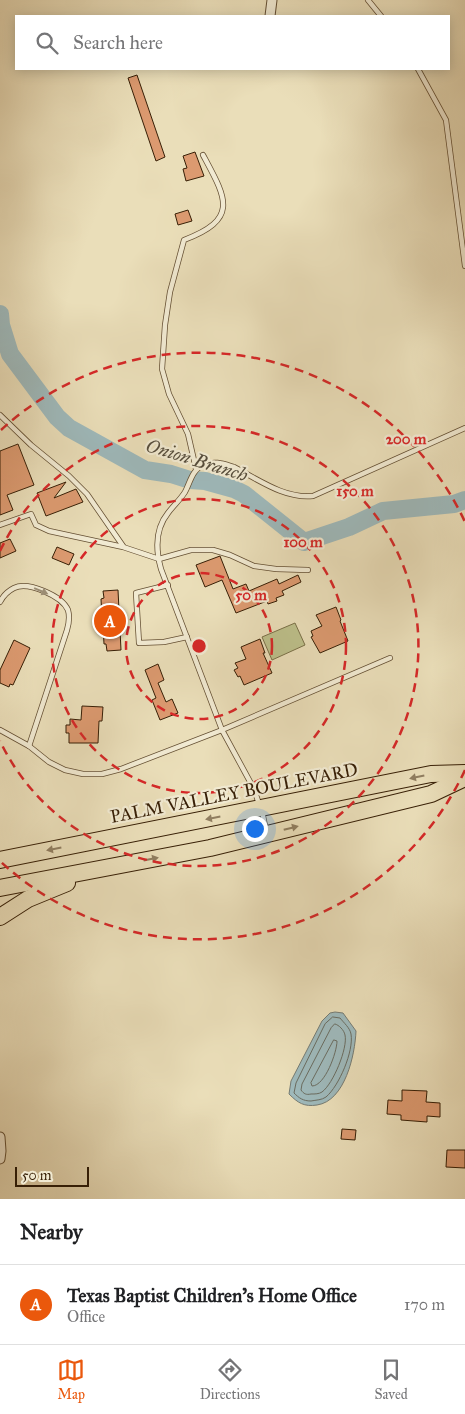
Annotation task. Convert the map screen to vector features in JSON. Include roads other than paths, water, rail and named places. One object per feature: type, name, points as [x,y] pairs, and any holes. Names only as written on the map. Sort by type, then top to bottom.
[{"type":"highway","name":"PALM VALLEY BOULEVARD","points":[[4,859],[431,774],[465,773]]},
{"type":"highway","points":[[0,888],[210,848],[431,794],[465,778]]},
{"type":"highway","points":[[0,917],[28,899],[45,891],[125,864]]},
{"type":"street","points":[[270,15],[272,0]]},
{"type":"street","points":[[0,1137],[0,1160]]},
{"type":"lane","points":[[368,0],[380,15]]},
{"type":"lane","points":[[419,70],[446,120],[465,266]]},
{"type":"lane","points":[[196,470],[188,434],[165,383],[162,355],[170,292],[184,240],[201,233],[217,223],[223,211],[221,194],[203,155]]},
{"type":"lane","points":[[0,415],[87,494],[123,547]]},
{"type":"lane","points":[[267,834],[254,789],[222,730],[158,559],[161,526],[168,513],[184,494],[196,470],[203,465],[215,462],[224,464],[234,467],[288,495],[313,496],[465,428]]},
{"type":"lane","points":[[0,525],[31,514],[36,525],[49,531],[123,547],[158,559],[192,550],[213,550],[254,566],[308,570]]},
{"type":"lane","points":[[168,585],[136,593],[139,643],[164,642],[187,637]]},
{"type":"lane","points":[[0,602],[14,588],[27,586],[43,591],[60,600],[68,610],[69,622],[67,630],[29,746]]},
{"type":"lane","points":[[0,730],[29,746],[49,762],[65,770],[83,774],[102,774],[121,769],[222,730],[390,658]]},
{"type":"water","points":[[330,1013],[343,1013],[356,1031],[351,1064],[347,1076],[335,1095],[327,1102],[317,1105],[305,1105],[289,1094],[291,1081],[322,1021]]},
{"type":"waterway","name":"Onion Branch","points":[[0,314],[1,325],[10,354],[57,417],[69,428],[145,470],[171,474],[190,480],[205,481],[234,489],[244,494],[304,542],[349,527],[383,511],[454,504],[465,500]]},
{"type":"place","name":"Texas Baptist Children's Home Office","points":[[110,621]]}]
